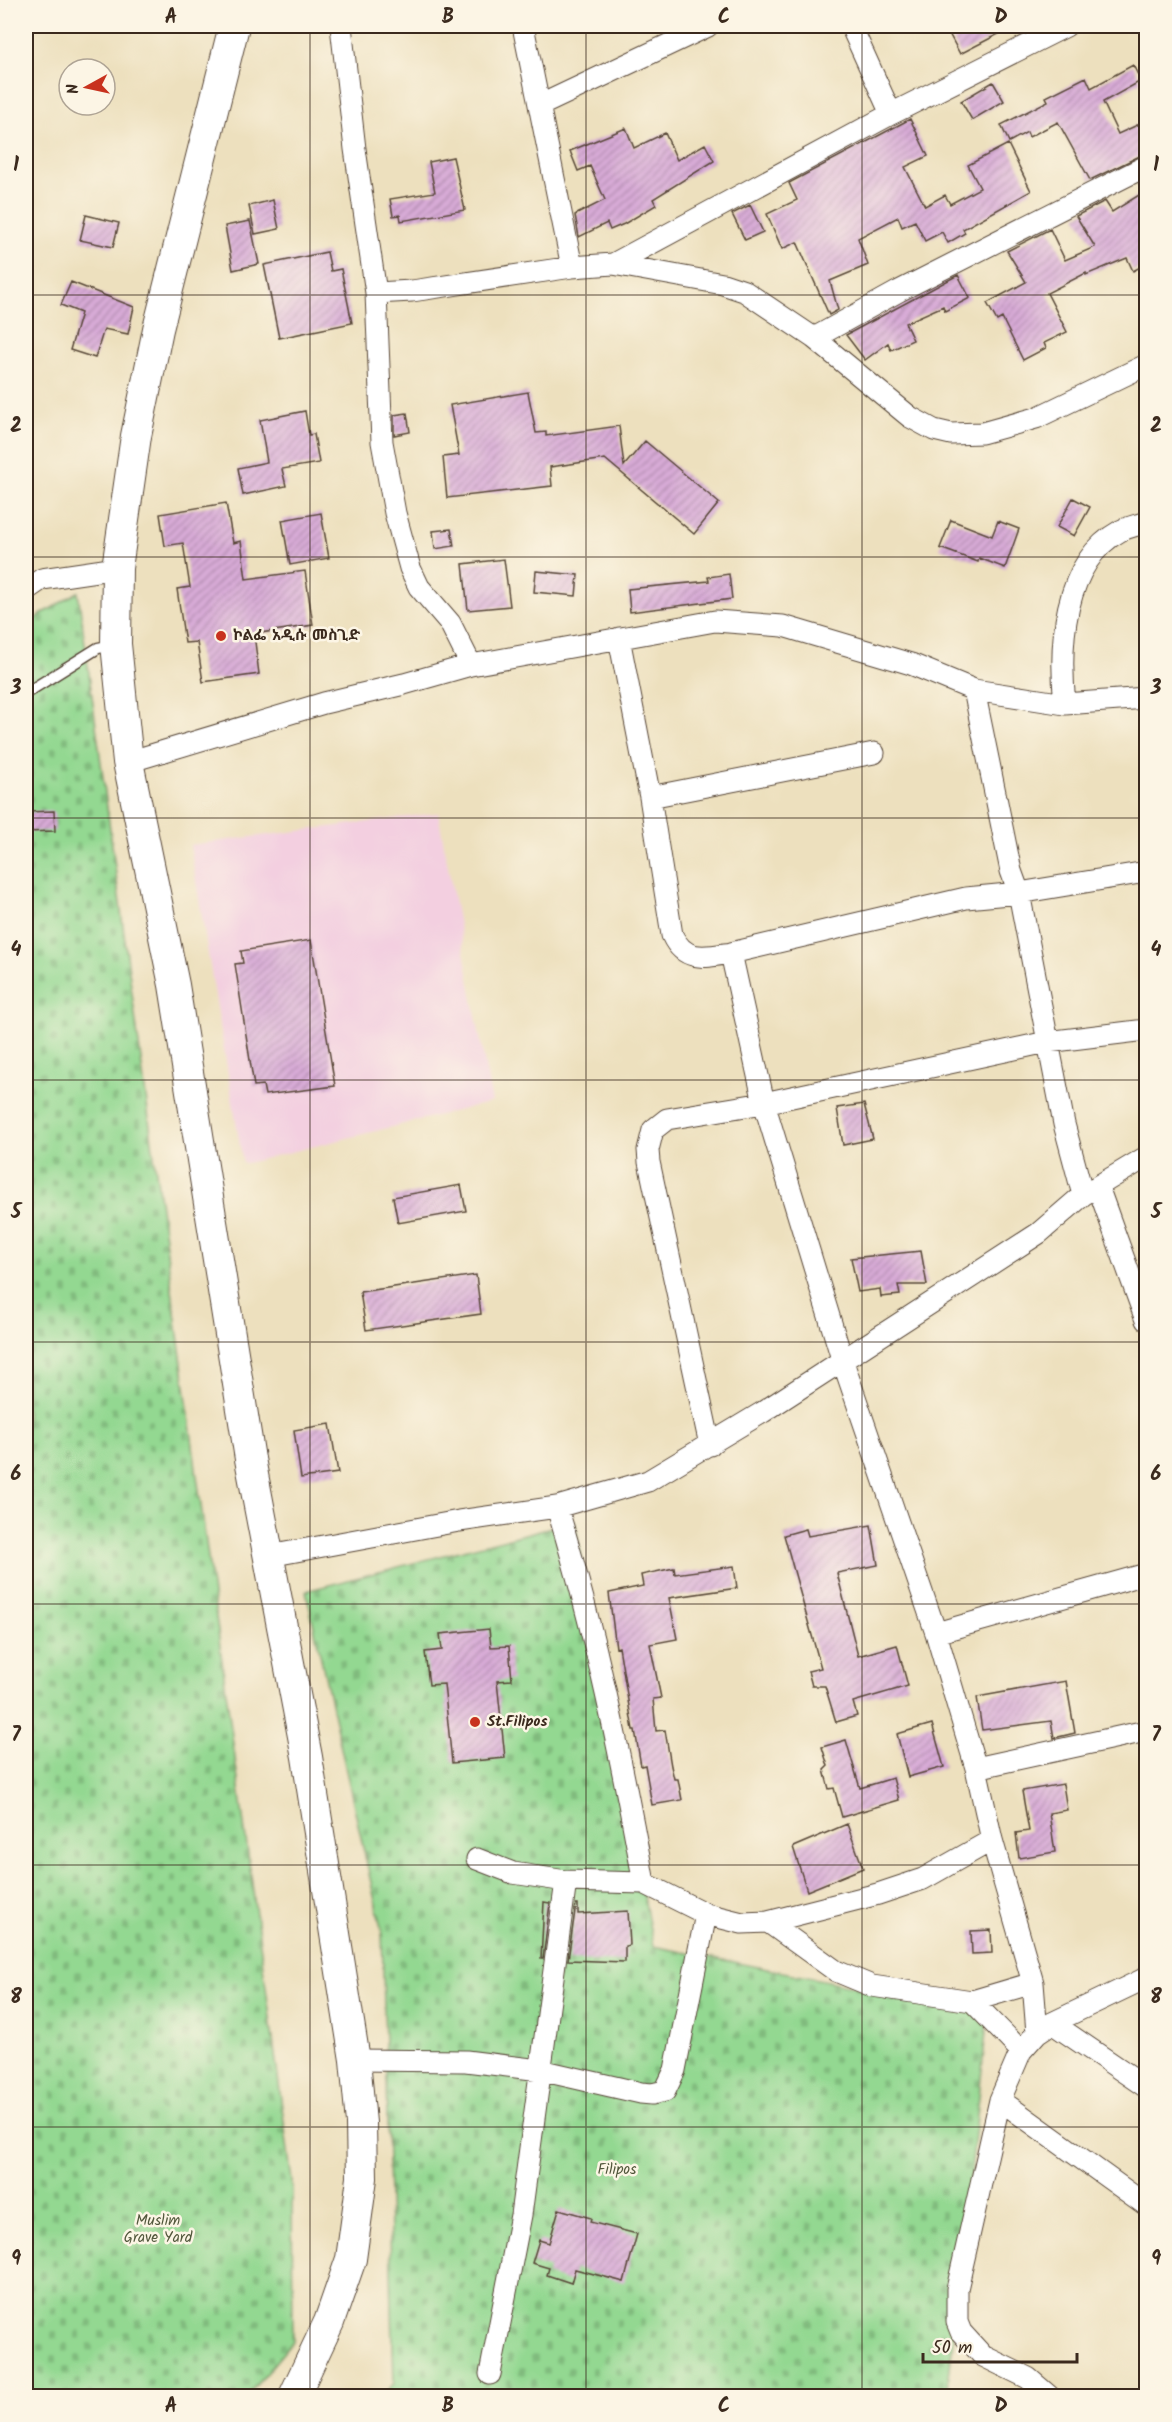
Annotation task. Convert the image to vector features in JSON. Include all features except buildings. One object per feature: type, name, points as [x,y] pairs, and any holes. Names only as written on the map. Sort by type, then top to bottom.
[{"type":"street","points":[[234,26],[149,371],[136,436],[117,568],[116,644],[128,762],[174,985],[250,1459],[309,1768],[356,2060],[362,2178],[351,2259],[329,2322],[294,2397]]},
{"type":"street","points":[[341,26],[355,149],[376,293],[382,442],[395,513],[414,577],[430,601],[450,623],[471,665]]},
{"type":"street","points":[[523,26],[572,267]]},
{"type":"street","points":[[540,105],[708,26]]},
{"type":"street","points":[[850,26],[891,114]]},
{"type":"street","points":[[613,264],[891,114],[1066,26]]},
{"type":"street","points":[[814,338],[899,291],[1146,166]]},
{"type":"street","points":[[376,293],[412,291],[572,267],[613,264],[683,275],[744,291],[814,338],[910,417],[934,430],[951,434],[982,433],[1036,418],[1146,365]]},
{"type":"street","points":[[1065,704],[1062,674],[1063,645],[1066,620],[1076,586],[1094,552],[1120,531],[1146,522]]},
{"type":"street","points":[[31,583],[117,568]]},
{"type":"street","points":[[128,762],[324,702],[404,684],[471,665],[715,621],[783,626],[911,664],[974,690],[1065,704],[1146,698]]},
{"type":"street","points":[[619,638],[650,798],[672,935],[676,944],[683,951],[700,958],[731,953],[966,898],[1018,893],[1146,872]]},
{"type":"street","points":[[974,690],[1011,871],[1018,893],[1064,1124],[1146,1320]]},
{"type":"street","points":[[650,798],[874,753]]},
{"type":"street","points":[[731,953],[764,1103],[842,1359],[936,1633],[976,1768],[992,1840],[1044,2028],[1146,2087]]},
{"type":"street","points":[[710,1445],[649,1162],[653,1130],[667,1119],[764,1103],[1047,1042],[1146,1030]]},
{"type":"street","points":[[269,1556],[459,1521],[557,1507],[648,1481],[710,1445],[1039,1233],[1091,1191],[1146,1157]]},
{"type":"street","points":[[557,1507],[578,1575],[613,1716],[644,1883]]},
{"type":"street","points":[[936,1633],[1146,1574]]},
{"type":"street","points":[[976,1768],[1146,1731]]},
{"type":"street","points":[[477,1859],[513,1873],[566,1881],[644,1883],[706,1914],[733,1922],[768,1922],[830,1908],[923,1879],[992,1840]]},
{"type":"street","points":[[490,2374],[521,2215],[566,1881]]},
{"type":"street","points":[[356,2060],[466,2061],[540,2070],[641,2093],[659,2093],[669,2087],[681,2047],[706,1914]]},
{"type":"street","points":[[768,1922],[836,1971],[872,1986],[972,2001],[1033,1983]]},
{"type":"street","points":[[1049,2397],[983,2356],[961,2332],[957,2322],[957,2289],[1000,2100],[1021,2051],[1044,2028],[1146,1978]]},
{"type":"street","points":[[972,2001],[1021,2051]]},
{"type":"street","points":[[1000,2100],[1146,2205]]},
{"type":"lane","points":[[26,693],[98,648],[116,644]]},
{"type":"shaded area","points":[[438,813],[492,1102],[243,1164],[190,845]]},
{"type":"green space","name":"Muslim Grave Yard","points":[[78,592],[292,2181],[293,2341],[247,2396],[26,2396],[26,624]]},
{"type":"green space","name":"Filipos","points":[[575,1521],[653,1946],[988,2013],[947,2396],[384,2396],[394,2383],[382,1932],[306,1591]]},
{"type":"place","name":"ኮልፌ አዲሱ መስጊድ","points":[[221,636]]},
{"type":"place","name":"St.Filipos","points":[[475,1722]]}]
